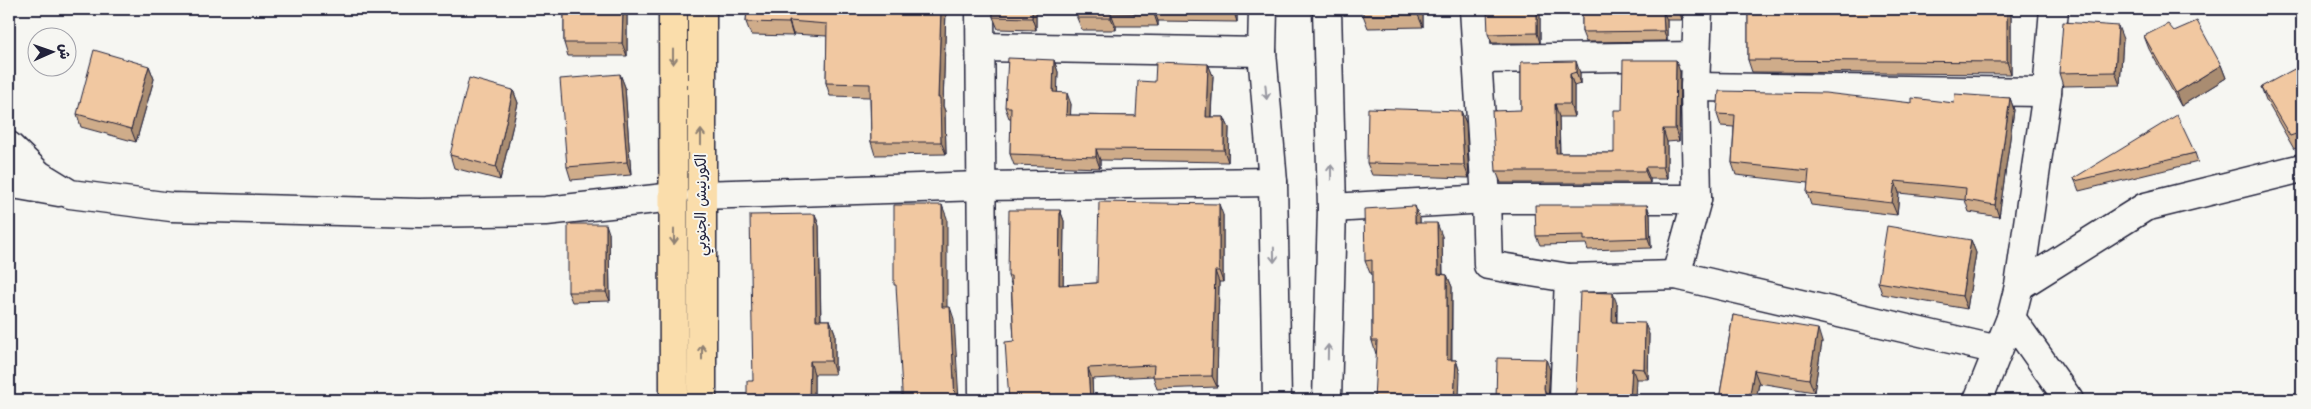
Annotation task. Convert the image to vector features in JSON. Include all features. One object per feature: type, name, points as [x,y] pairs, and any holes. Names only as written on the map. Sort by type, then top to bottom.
[{"type":"main road","name":"الكورنيش الجنوبي","points":[[673,9],[674,400]]},
{"type":"main road","name":"الكورنيش الجنوبي","points":[[702,9],[702,400]]},
{"type":"street","points":[[980,9],[983,400]]},
{"type":"street","points":[[1263,9],[1262,52],[1273,182],[1277,400]]},
{"type":"street","points":[[1327,9],[1332,208],[1327,400]]},
{"type":"street","points":[[1474,9],[1486,199],[1488,265],[1569,278],[1676,275],[1998,350]]},
{"type":"street","points":[[1676,275],[1697,199],[1695,87],[1698,9]]},
{"type":"street","points":[[1978,400],[2011,318],[2019,286],[2047,92],[2054,9]]},
{"type":"street","points":[[981,47],[1262,52]]},
{"type":"street","points":[[1478,58],[1696,56]]},
{"type":"street","points":[[1695,87],[2047,92]]},
{"type":"street","points":[[9,146],[39,175],[70,194]]},
{"type":"street","points":[[2019,286],[2145,207],[2302,168]]},
{"type":"street","points":[[701,194],[981,186],[1273,182]]},
{"type":"street","points":[[12,186],[171,207],[420,213],[546,211],[674,198]]},
{"type":"street","points":[[1332,208],[1486,199],[1697,199]]},
{"type":"street","points":[[1564,400],[1569,278]]},
{"type":"street","points":[[2011,318],[2069,400]]},
{"type":"building","points":[[564,9],[623,9],[622,43],[564,43]]},
{"type":"building","points":[[747,9],[941,9],[938,98],[940,98],[941,142],[871,142],[870,84],[826,83],[827,24],[789,21],[789,23],[746,22]]},
{"type":"building","points":[[993,9],[1032,9],[1032,18],[993,17]]},
{"type":"building","points":[[1078,9],[1154,9],[1154,14],[1111,13],[1111,18],[1077,18]]},
{"type":"building","points":[[1154,9],[1233,9],[1233,10]]},
{"type":"building","points":[[1363,9],[1418,9],[1418,15],[1363,15]]},
{"type":"building","points":[[1487,9],[1537,9],[1537,33],[1488,34]]},
{"type":"building","points":[[1582,9],[1679,10],[1663,11],[1664,31],[1582,32]]},
{"type":"building","points":[[1748,9],[2007,9],[2007,62],[1748,60]]},
{"type":"building","points":[[2197,21],[2221,65],[2176,93],[2144,36],[2168,24],[2174,31]]},
{"type":"building","points":[[2063,22],[2118,26],[2115,72],[2059,73]]},
{"type":"building","points":[[94,50],[149,66],[131,129],[77,114]]},
{"type":"building","points":[[1008,58],[1054,60],[1053,92],[1067,93],[1066,115],[1136,116],[1138,81],[1155,82],[1156,62],[1208,64],[1206,117],[1224,117],[1224,150],[1096,149],[1096,157],[1010,154],[1011,107],[1005,107]]},
{"type":"building","points":[[1623,60],[1676,60],[1675,129],[1663,129],[1663,167],[1645,167],[1645,171],[1496,171],[1492,111],[1521,110],[1521,62],[1576,61],[1576,72],[1570,74],[1570,104],[1555,104],[1556,153],[1614,153],[1614,110],[1622,110]]},
{"type":"building","points":[[2298,67],[2302,73],[2302,132],[2290,136],[2261,87]]},
{"type":"building","points":[[620,74],[627,162],[567,167],[560,79]]},
{"type":"building","points":[[469,78],[513,90],[496,167],[450,155]]},
{"type":"building","points":[[1719,91],[1825,93],[1912,103],[1912,98],[1954,103],[1955,94],[2010,98],[1995,205],[1965,200],[1966,188],[1895,181],[1892,203],[1807,193],[1809,171],[1732,163],[1735,115],[1717,114]]},
{"type":"building","points":[[1368,108],[1461,111],[1464,165],[1367,163]]},
{"type":"building","points":[[2177,115],[2195,153],[2075,181],[2074,178]]},
{"type":"building","points":[[1099,202],[1219,204],[1219,271],[1215,271],[1212,376],[1153,377],[1154,365],[1088,368],[1090,400],[1009,400],[1005,342],[1014,341],[1011,276],[1008,276],[1009,210],[1060,210],[1059,285],[1097,283]]},
{"type":"building","points":[[894,205],[942,205],[942,307],[950,307],[955,400],[902,400],[896,285],[894,285]]},
{"type":"building","points":[[1535,205],[1647,205],[1648,238],[1584,240],[1584,235],[1536,236]]},
{"type":"building","points":[[1415,206],[1415,223],[1437,223],[1438,274],[1447,275],[1447,360],[1456,360],[1454,400],[1374,400],[1377,341],[1372,341],[1372,260],[1365,261],[1364,209]]},
{"type":"building","points":[[815,214],[816,320],[830,320],[831,361],[810,361],[809,400],[747,400],[747,381],[753,381],[750,215]]},
{"type":"building","points":[[568,224],[606,224],[606,292],[568,292]]},
{"type":"building","points":[[1887,226],[1971,240],[1962,296],[1878,282]]},
{"type":"building","points":[[1580,292],[1613,293],[1612,322],[1645,323],[1644,369],[1632,368],[1630,400],[1570,400],[1573,398],[1576,390]]},
{"type":"building","points":[[1733,315],[1818,329],[1809,379],[1754,370],[1749,400],[1719,400]]},
{"type":"building","points":[[1497,358],[1546,359],[1544,388],[1546,397],[1550,400],[1496,400]]}]
